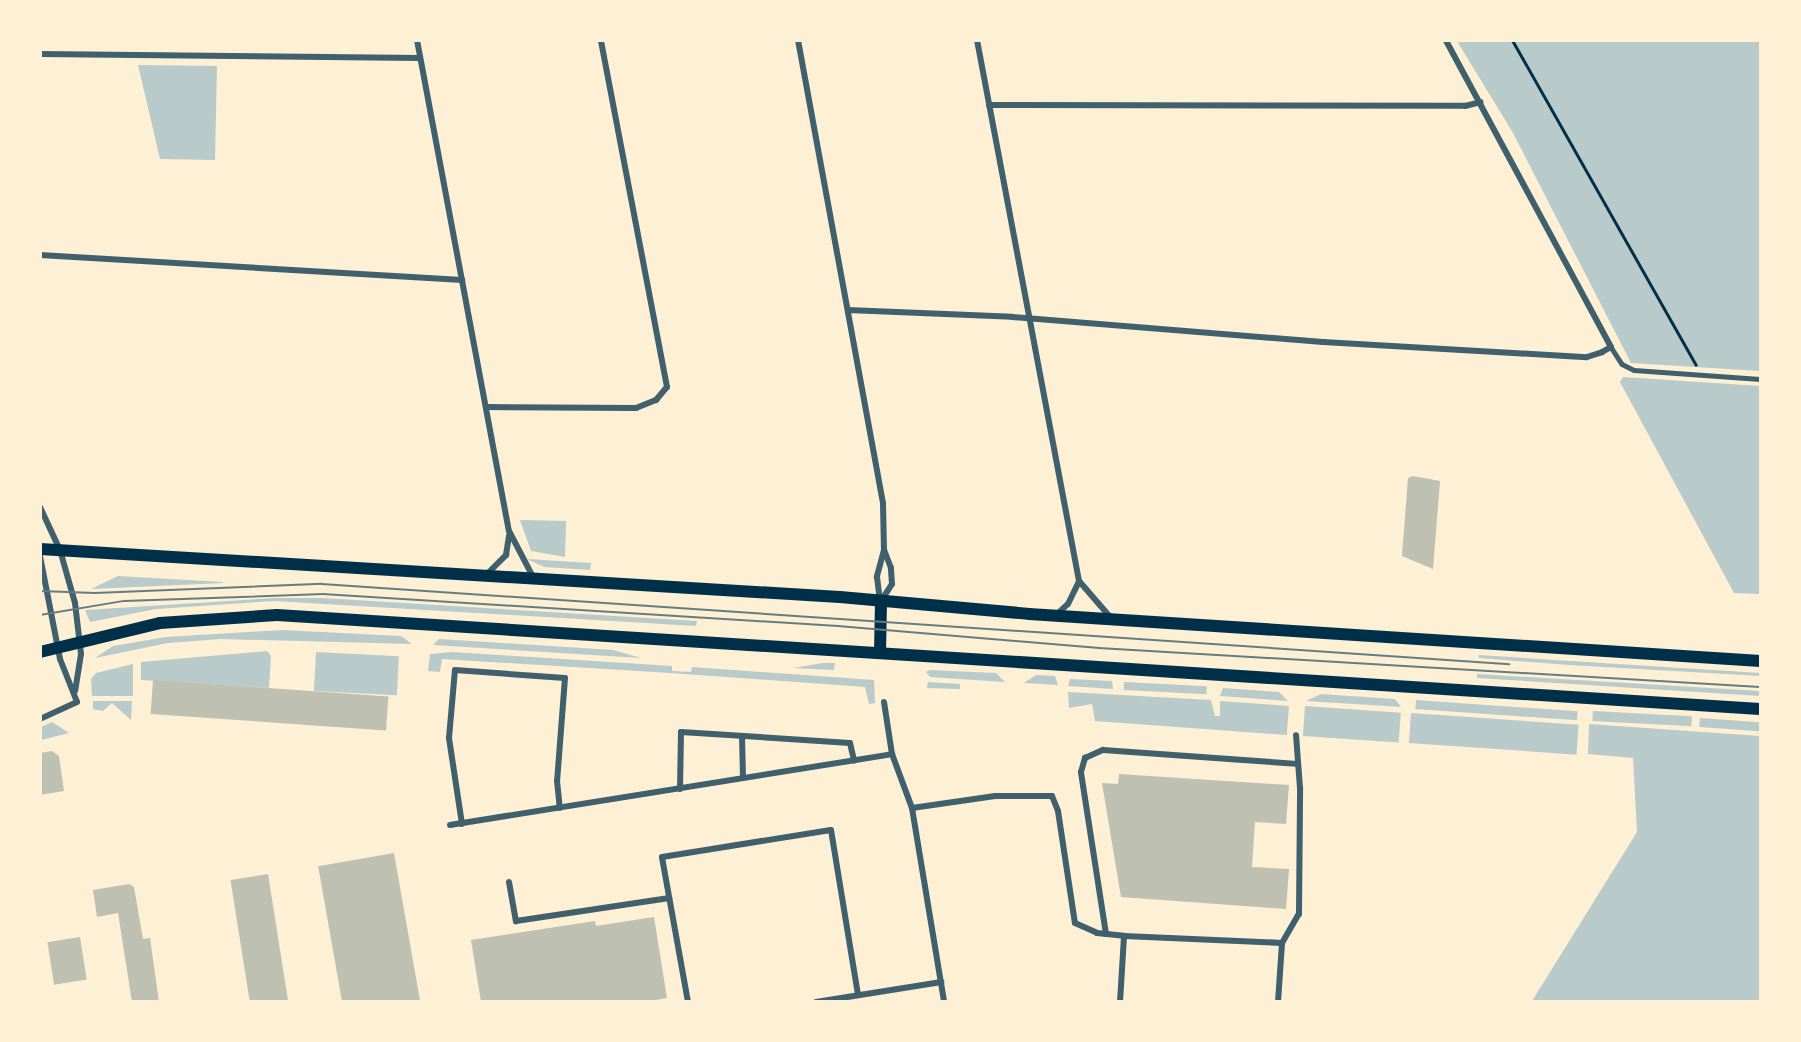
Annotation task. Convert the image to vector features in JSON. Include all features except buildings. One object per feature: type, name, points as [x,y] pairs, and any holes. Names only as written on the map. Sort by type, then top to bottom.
[{"type":"main road","points":[[40,549],[1761,661]]},
{"type":"main road","points":[[880,602],[880,653]]},
{"type":"main road","points":[[40,652],[160,623],[277,615],[1761,709]]},
{"type":"street","points":[[417,40],[509,531],[535,580]]},
{"type":"street","points":[[486,407],[636,408],[656,400],[667,387],[601,40]]},
{"type":"street","points":[[798,40],[884,503],[884,550],[877,572],[880,602]]},
{"type":"street","points":[[977,40],[1079,581],[1112,619]]},
{"type":"street","points":[[848,310],[1030,319],[1323,342],[1587,357],[1602,352],[1611,347],[1482,102],[1446,40]]},
{"type":"street","points":[[40,54],[420,58]]},
{"type":"street","points":[[989,105],[1472,105],[1482,102]]},
{"type":"street","points":[[40,255],[462,280]]},
{"type":"street","points":[[40,507],[60,550],[75,603],[80,641],[80,677],[75,691]]},
{"type":"street","points":[[484,577],[506,555],[509,531]]},
{"type":"street","points":[[880,602],[892,584],[891,568],[884,550]]},
{"type":"street","points":[[40,556],[63,670],[75,691],[77,702],[40,719]]},
{"type":"street","points":[[1056,615],[1068,604],[1079,581]]},
{"type":"street","points":[[462,824],[448,738],[456,670],[564,678],[557,781],[560,808]]},
{"type":"street","points":[[884,702],[892,754],[912,808],[944,1002]]},
{"type":"street","points":[[680,789],[681,732],[850,743],[854,760]]},
{"type":"street","points":[[1278,1002],[1282,943],[1299,914],[1300,788],[1296,764],[1296,735]]},
{"type":"street","points":[[742,736],[743,778]]},
{"type":"street","points":[[1106,934],[1082,772],[1085,758],[1103,750],[1296,764]]},
{"type":"street","points":[[450,825],[892,754]]},
{"type":"street","points":[[912,808],[995,796],[1052,796],[1058,811],[1075,923],[1106,934],[1124,936],[1282,943]]},
{"type":"street","points":[[688,1002],[662,857],[831,830],[858,995]]},
{"type":"street","points":[[509,882],[516,921],[669,898]]},
{"type":"street","points":[[1120,1002],[1124,936]]},
{"type":"street","points":[[816,1002],[941,982]]},
{"type":"lane","points":[[1611,347],[1622,364],[1634,370],[1761,379]]},
{"type":"path","points":[[1512,40],[1697,367]]},
{"type":"shaded area","points":[[1457,41],[1760,41],[1760,371],[1631,363],[1513,133]]},
{"type":"shaded area","points":[[138,65],[217,66],[215,160],[160,159]]},
{"type":"shaded area","points":[[1623,377],[1760,386],[1760,594],[1734,593],[1620,382]]},
{"type":"shaded area","points":[[520,520],[566,521],[565,557],[531,551]]},
{"type":"shaded area","points":[[527,559],[591,563],[590,570],[544,567]]},
{"type":"shaded area","points":[[118,576],[223,582],[223,583],[91,589]]},
{"type":"shaded area","points":[[274,598],[323,598],[697,621],[696,626],[274,601],[156,609],[90,622],[85,610]]},
{"type":"shaded area","points":[[283,630],[401,636],[412,644],[221,639],[168,643],[95,658],[113,646],[166,637]]},
{"type":"shaded area","points":[[439,639],[613,650],[641,658],[433,645]]},
{"type":"shaded area","points":[[267,651],[271,656],[269,688],[141,680],[141,662]]},
{"type":"shaded area","points":[[316,652],[399,656],[397,695],[314,691]]},
{"type":"shaded area","points":[[453,652],[672,666],[672,671],[691,672],[692,667],[874,680],[875,703],[869,704],[865,687],[671,673],[442,659],[440,672],[428,671],[430,654]]},
{"type":"shaded area","points":[[1479,655],[1760,673],[1760,676],[1569,665],[1479,658]]},
{"type":"shaded area","points":[[835,663],[834,670],[793,668]]},
{"type":"shaded area","points":[[133,664],[133,696],[92,696],[91,679],[96,673]]},
{"type":"shaded area","points":[[930,670],[996,673],[1005,682],[930,677],[926,672]]},
{"type":"shaded area","points":[[1477,674],[1760,691],[1760,696],[1477,678]]},
{"type":"shaded area","points":[[1036,675],[1055,676],[1058,685],[1024,683]]},
{"type":"shaded area","points":[[1070,679],[1112,681],[1113,689],[1068,686]]},
{"type":"shaded area","points":[[928,682],[960,684],[960,689],[927,688]]},
{"type":"shaded area","points":[[1124,682],[1207,686],[1206,694],[1124,690]]},
{"type":"shaded area","points":[[1223,688],[1279,692],[1288,701],[1220,696]]},
{"type":"shaded area","points":[[1068,692],[1211,700],[1215,716],[1220,716],[1220,701],[1289,706],[1287,735],[1095,721],[1092,704],[1069,708]]},
{"type":"shaded area","points":[[1321,694],[1395,699],[1401,707],[1306,701]]},
{"type":"shaded area","points":[[1416,700],[1578,711],[1577,720],[1415,709]]},
{"type":"shaded area","points":[[93,701],[132,701],[131,720],[112,703],[103,711],[93,709]]},
{"type":"shaded area","points":[[1305,706],[1401,713],[1399,743],[1303,736]]},
{"type":"shaded area","points":[[1593,711],[1692,716],[1691,726],[1592,721]]},
{"type":"shaded area","points":[[1411,713],[1579,725],[1576,755],[1409,743]]},
{"type":"shaded area","points":[[1700,718],[1760,722],[1759,731],[1699,727]]},
{"type":"shaded area","points":[[52,722],[69,733],[41,740],[41,727]]},
{"type":"shaded area","points":[[1589,724],[1760,736],[1760,1001],[1532,1001],[1637,832],[1633,758],[1588,754]]},
{"type":"tram line","points":[[40,591],[95,593],[322,584],[1509,664]]},
{"type":"tram line","points":[[40,615],[124,601],[323,594],[838,626],[1099,648],[1760,687]]}]
